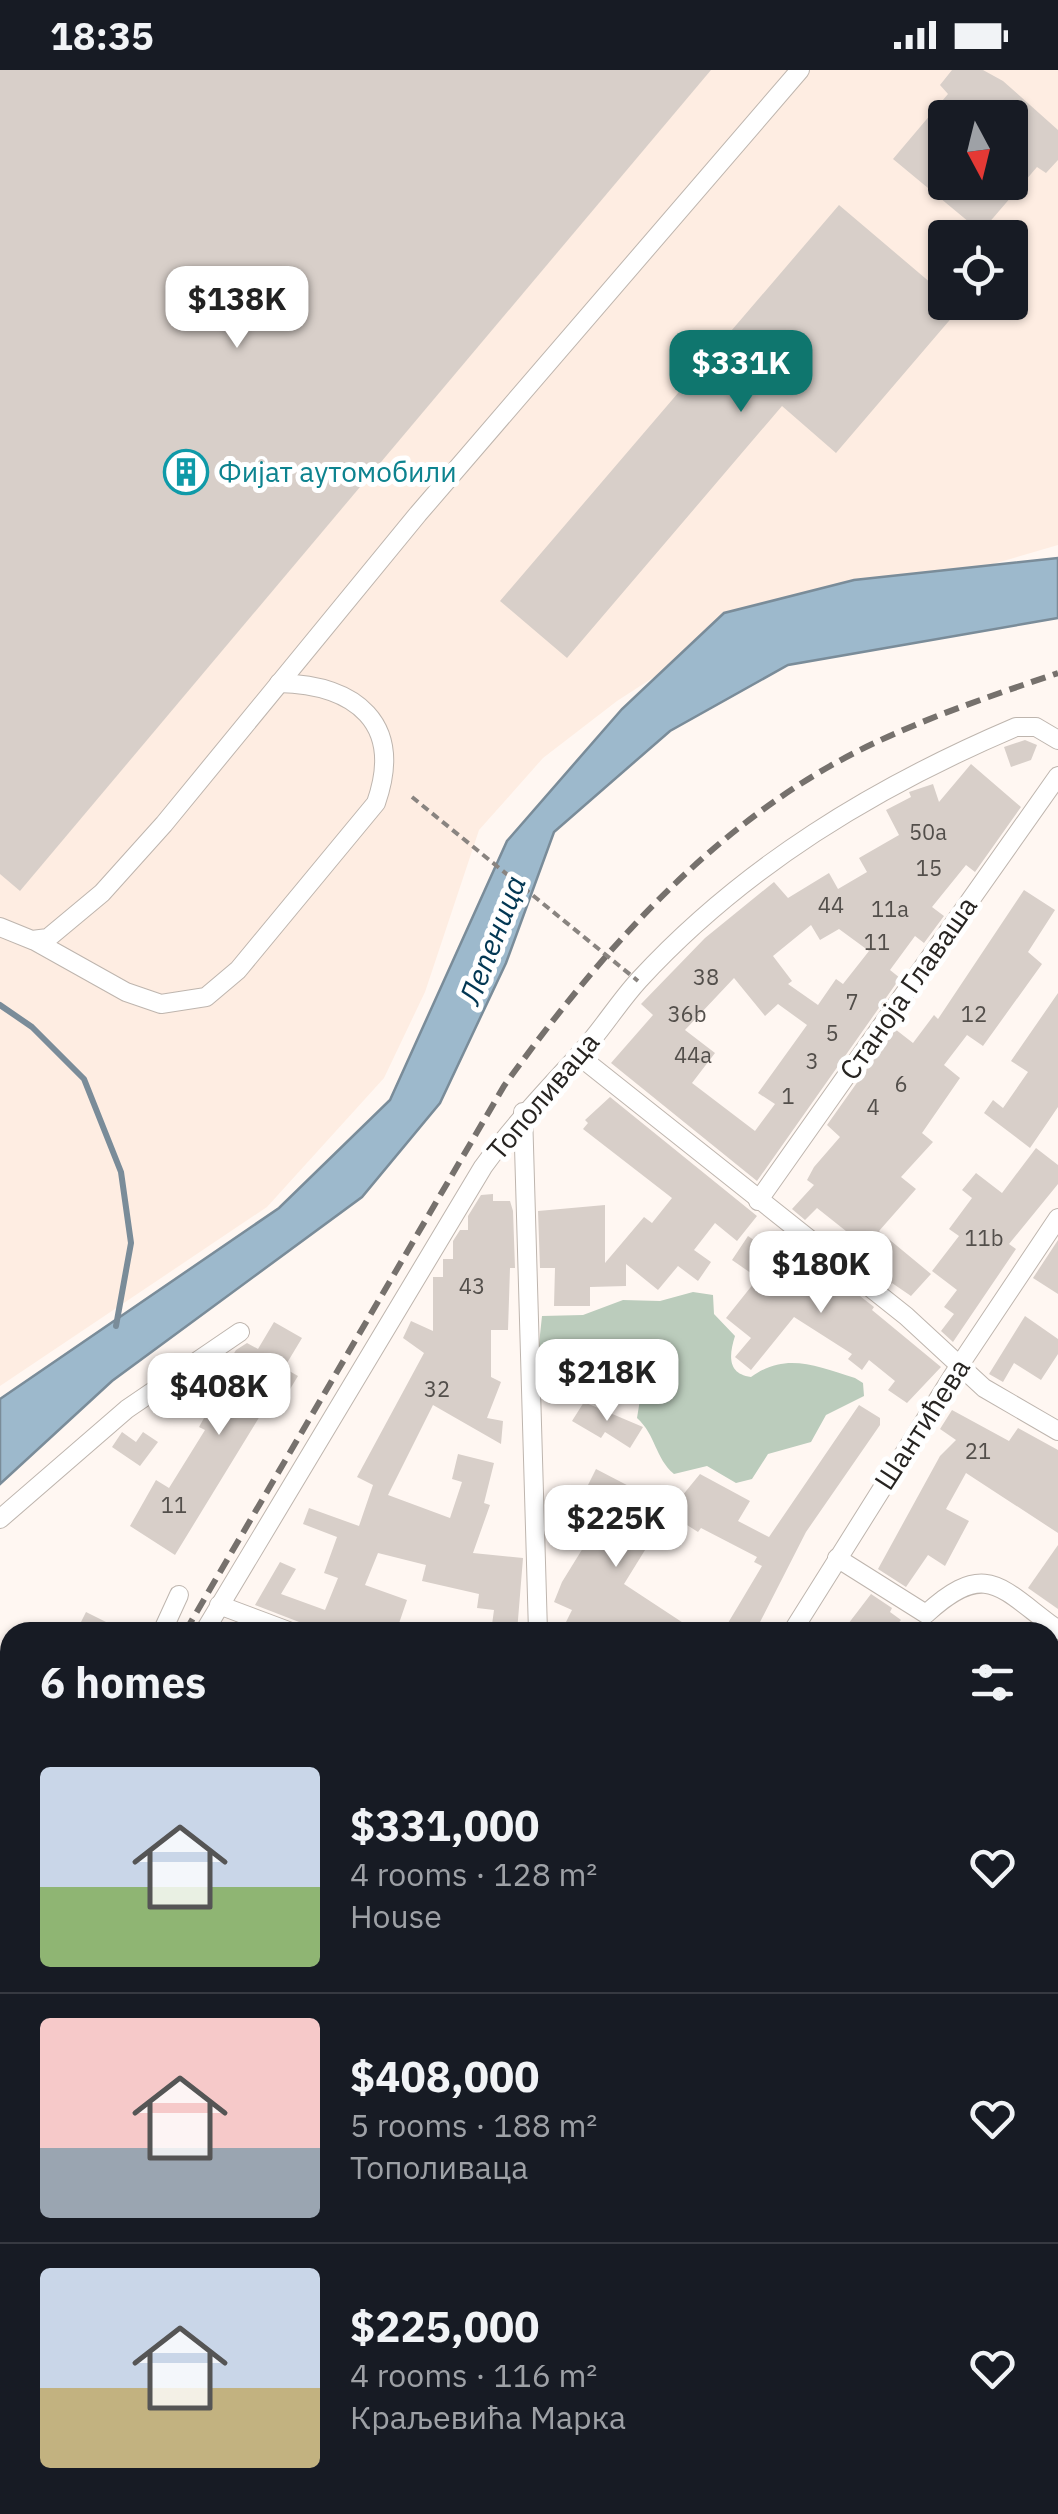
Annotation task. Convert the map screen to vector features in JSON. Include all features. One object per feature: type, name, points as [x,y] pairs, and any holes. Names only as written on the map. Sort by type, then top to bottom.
[{"type":"street","points":[[32,940],[48,938],[102,893],[418,514],[800,70]]},
{"type":"street","points":[[0,927],[32,940],[126,992],[161,1004],[206,998],[238,970],[376,803],[387,769],[373,720],[340,690],[279,683]]},
{"type":"street","name":"Тополиваца","points":[[209,1622],[368,1365],[483,1167],[523,1112],[579,1056],[638,982],[705,917],[778,855],[874,794],[1007,731],[1026,726],[1050,735]]},
{"type":"street","name":"Станоја Главаша","points":[[758,1200],[1058,776]]},
{"type":"street","points":[[579,1056],[906,1316],[984,1388],[1058,1431]]},
{"type":"street","points":[[523,1112],[538,1622]]},
{"type":"street","name":"Шантићева","points":[[798,1622],[959,1366],[1058,1218]]},
{"type":"street","points":[[0,1519],[126,1410],[240,1332]]},
{"type":"street","points":[[837,1558],[926,1614],[954,1588],[984,1582],[1046,1622]]},
{"type":"street","points":[[167,1622],[179,1595]]},
{"type":"street","points":[[219,1604],[265,1622]]},
{"type":"path","points":[[412,797],[638,982]]},
{"type":"shaded area","points":[[0,70],[1058,70],[1058,545],[831,611],[716,637],[617,701],[543,758],[479,830],[425,992],[384,1078],[267,1207],[0,1386]]},
{"type":"green space","points":[[693,1292],[713,1295],[714,1314],[735,1336],[731,1357],[738,1372],[751,1377],[776,1365],[814,1366],[855,1378],[863,1383],[864,1396],[826,1415],[811,1442],[768,1454],[752,1479],[736,1483],[707,1466],[674,1474],[668,1468],[637,1418],[645,1369],[593,1346],[574,1350],[565,1365],[544,1368],[537,1363],[542,1316],[583,1315],[623,1300],[660,1301]]},
{"type":"water","name":"Лепеница","points":[[1058,558],[1058,618],[788,665],[670,731],[554,832],[506,963],[440,1103],[362,1197],[112,1381],[0,1484],[0,1399],[279,1208],[390,1100],[507,841],[622,709],[724,613],[854,580]]},
{"type":"building","name":"Фијат аутомобили","points":[[0,70],[711,70],[20,891],[0,874]]},
{"type":"building","points":[[952,70],[983,70],[1024,100],[943,100],[948,94],[940,85]]},
{"type":"building","points":[[1028,103],[1058,130],[1058,160],[1046,173],[1037,167],[1028,177]]},
{"type":"building","points":[[928,118],[928,188],[893,159]]},
{"type":"building","points":[[942,200],[1009,200],[991,220],[967,220]]},
{"type":"building","points":[[839,205],[928,281],[928,320],[950,320],[836,453],[782,406],[567,658],[500,601]]},
{"type":"building","points":[[1025,740],[1037,745],[1031,760],[1011,767],[1004,747]]},
{"type":"building","points":[[971,764],[1021,807],[975,872],[966,865],[932,907],[944,916],[924,943],[915,936],[890,970],[900,978],[757,1181],[611,1063],[653,1015],[641,1004],[705,938],[774,882],[788,898],[829,873],[838,889],[867,872],[859,858],[899,835],[886,810],[911,797],[909,792],[933,784],[939,802]],"holes":[[[811,925],[820,940],[839,929],[869,951],[843,984],[836,979],[818,1005],[788,984],[792,981],[773,956]],[[734,978],[765,1016],[778,1004],[807,1025],[758,1093],[775,1104],[755,1131],[692,1083],[715,1053],[685,1030]]]},
{"type":"building","points":[[1024,890],[1055,910],[1028,952],[1042,964],[983,1046],[967,1035],[944,1065],[960,1078],[922,1133],[933,1142],[901,1177],[916,1189],[879,1231],[931,1274],[911,1296],[892,1283],[889,1287],[839,1247],[851,1235],[817,1208],[805,1220],[792,1209],[814,1185],[807,1180],[814,1167],[840,1137],[827,1125],[895,1029],[913,1043],[934,1015],[938,1019]]},
{"type":"building","points":[[1058,993],[1058,1107],[1030,1148],[984,1113],[993,1100],[1003,1108],[1028,1072],[1011,1061]]},
{"type":"building","points":[[610,1097],[757,1216],[737,1241],[715,1223],[694,1250],[711,1262],[698,1281],[678,1266],[658,1290],[626,1264],[626,1286],[590,1287],[590,1306],[554,1306],[555,1268],[540,1268],[538,1211],[605,1205],[605,1263],[644,1217],[652,1223],[672,1198],[583,1129],[588,1123],[585,1120]]},
{"type":"building","points":[[1036,1148],[1058,1165],[1058,1184],[1009,1244],[1016,1249],[953,1342],[941,1331],[954,1314],[944,1307],[957,1290],[932,1271],[959,1236],[949,1229],[972,1198],[962,1190],[976,1173],[1002,1193]]},
{"type":"building","points":[[493,1194],[493,1201],[510,1201],[513,1211],[515,1268],[510,1268],[508,1330],[491,1330],[491,1377],[501,1382],[487,1418],[503,1421],[501,1444],[433,1405],[388,1495],[450,1518],[462,1482],[452,1479],[458,1454],[494,1463],[484,1503],[490,1505],[473,1553],[523,1558],[518,1622],[492,1622],[494,1610],[477,1608],[479,1594],[422,1581],[426,1565],[378,1553],[365,1585],[407,1600],[399,1622],[299,1622],[255,1605],[280,1562],[296,1569],[281,1594],[325,1610],[338,1578],[324,1573],[337,1537],[303,1524],[309,1508],[359,1526],[373,1485],[357,1477],[424,1353],[403,1338],[411,1321],[433,1331],[433,1277],[443,1277],[443,1259],[453,1259],[453,1241],[460,1230],[468,1230],[468,1216],[481,1195]]},
{"type":"building","points":[[748,1236],[780,1258],[791,1242],[874,1307],[872,1310],[941,1367],[907,1403],[888,1390],[895,1381],[869,1360],[862,1370],[848,1359],[852,1354],[794,1317],[751,1370],[735,1357],[751,1338],[726,1318],[758,1278],[732,1260]]},
{"type":"building","points":[[1058,1240],[1058,1294],[1033,1278]]},
{"type":"building","points":[[1025,1316],[1058,1339],[1058,1354],[1041,1380],[1014,1363],[1003,1382],[989,1374]]},
{"type":"building","points":[[274,1322],[302,1338],[284,1368],[298,1376],[287,1394],[277,1388],[175,1555],[130,1526],[156,1480],[169,1488],[205,1430],[199,1427],[233,1366],[228,1363],[236,1350],[247,1343],[258,1349]]},
{"type":"building","points":[[591,1352],[642,1378],[633,1395],[582,1370]]},
{"type":"building","points":[[584,1402],[643,1427],[630,1448],[605,1432],[601,1438],[572,1421]]},
{"type":"building","points":[[859,1405],[880,1418],[880,1425],[806,1532],[760,1622],[729,1622],[762,1566],[754,1562],[757,1557],[701,1528],[698,1532],[668,1513],[700,1474],[750,1501],[738,1521],[769,1537]]},
{"type":"building","points":[[952,1410],[1009,1441],[1018,1428],[1058,1450],[1058,1533],[966,1473],[946,1509],[969,1521],[945,1566],[928,1555],[906,1587],[878,1569],[940,1456],[956,1440],[940,1429]]},
{"type":"building","points":[[122,1432],[136,1442],[143,1432],[158,1442],[140,1466],[112,1447]]},
{"type":"building","points":[[596,1469],[671,1508],[624,1584],[682,1622],[566,1622],[572,1610],[554,1602],[562,1582],[591,1535],[606,1544],[627,1509],[588,1485]]},
{"type":"building","points":[[1058,1545],[1058,1609],[1028,1588]]},
{"type":"building","points":[[871,1594],[892,1608],[890,1612],[901,1620],[899,1622],[850,1622]]},
{"type":"building","points":[[86,1612],[106,1622],[81,1622]]},
{"type":"waterway","points":[[0,1005],[32,1027],[84,1079],[121,1172],[131,1243],[116,1326]]},
{"type":"railway","points":[[191,1622],[504,1086],[620,941],[707,854],[806,781],[909,728],[1058,673]]},
{"type":"place","name":"Фијат аутомобили","points":[[186,472]]}]
